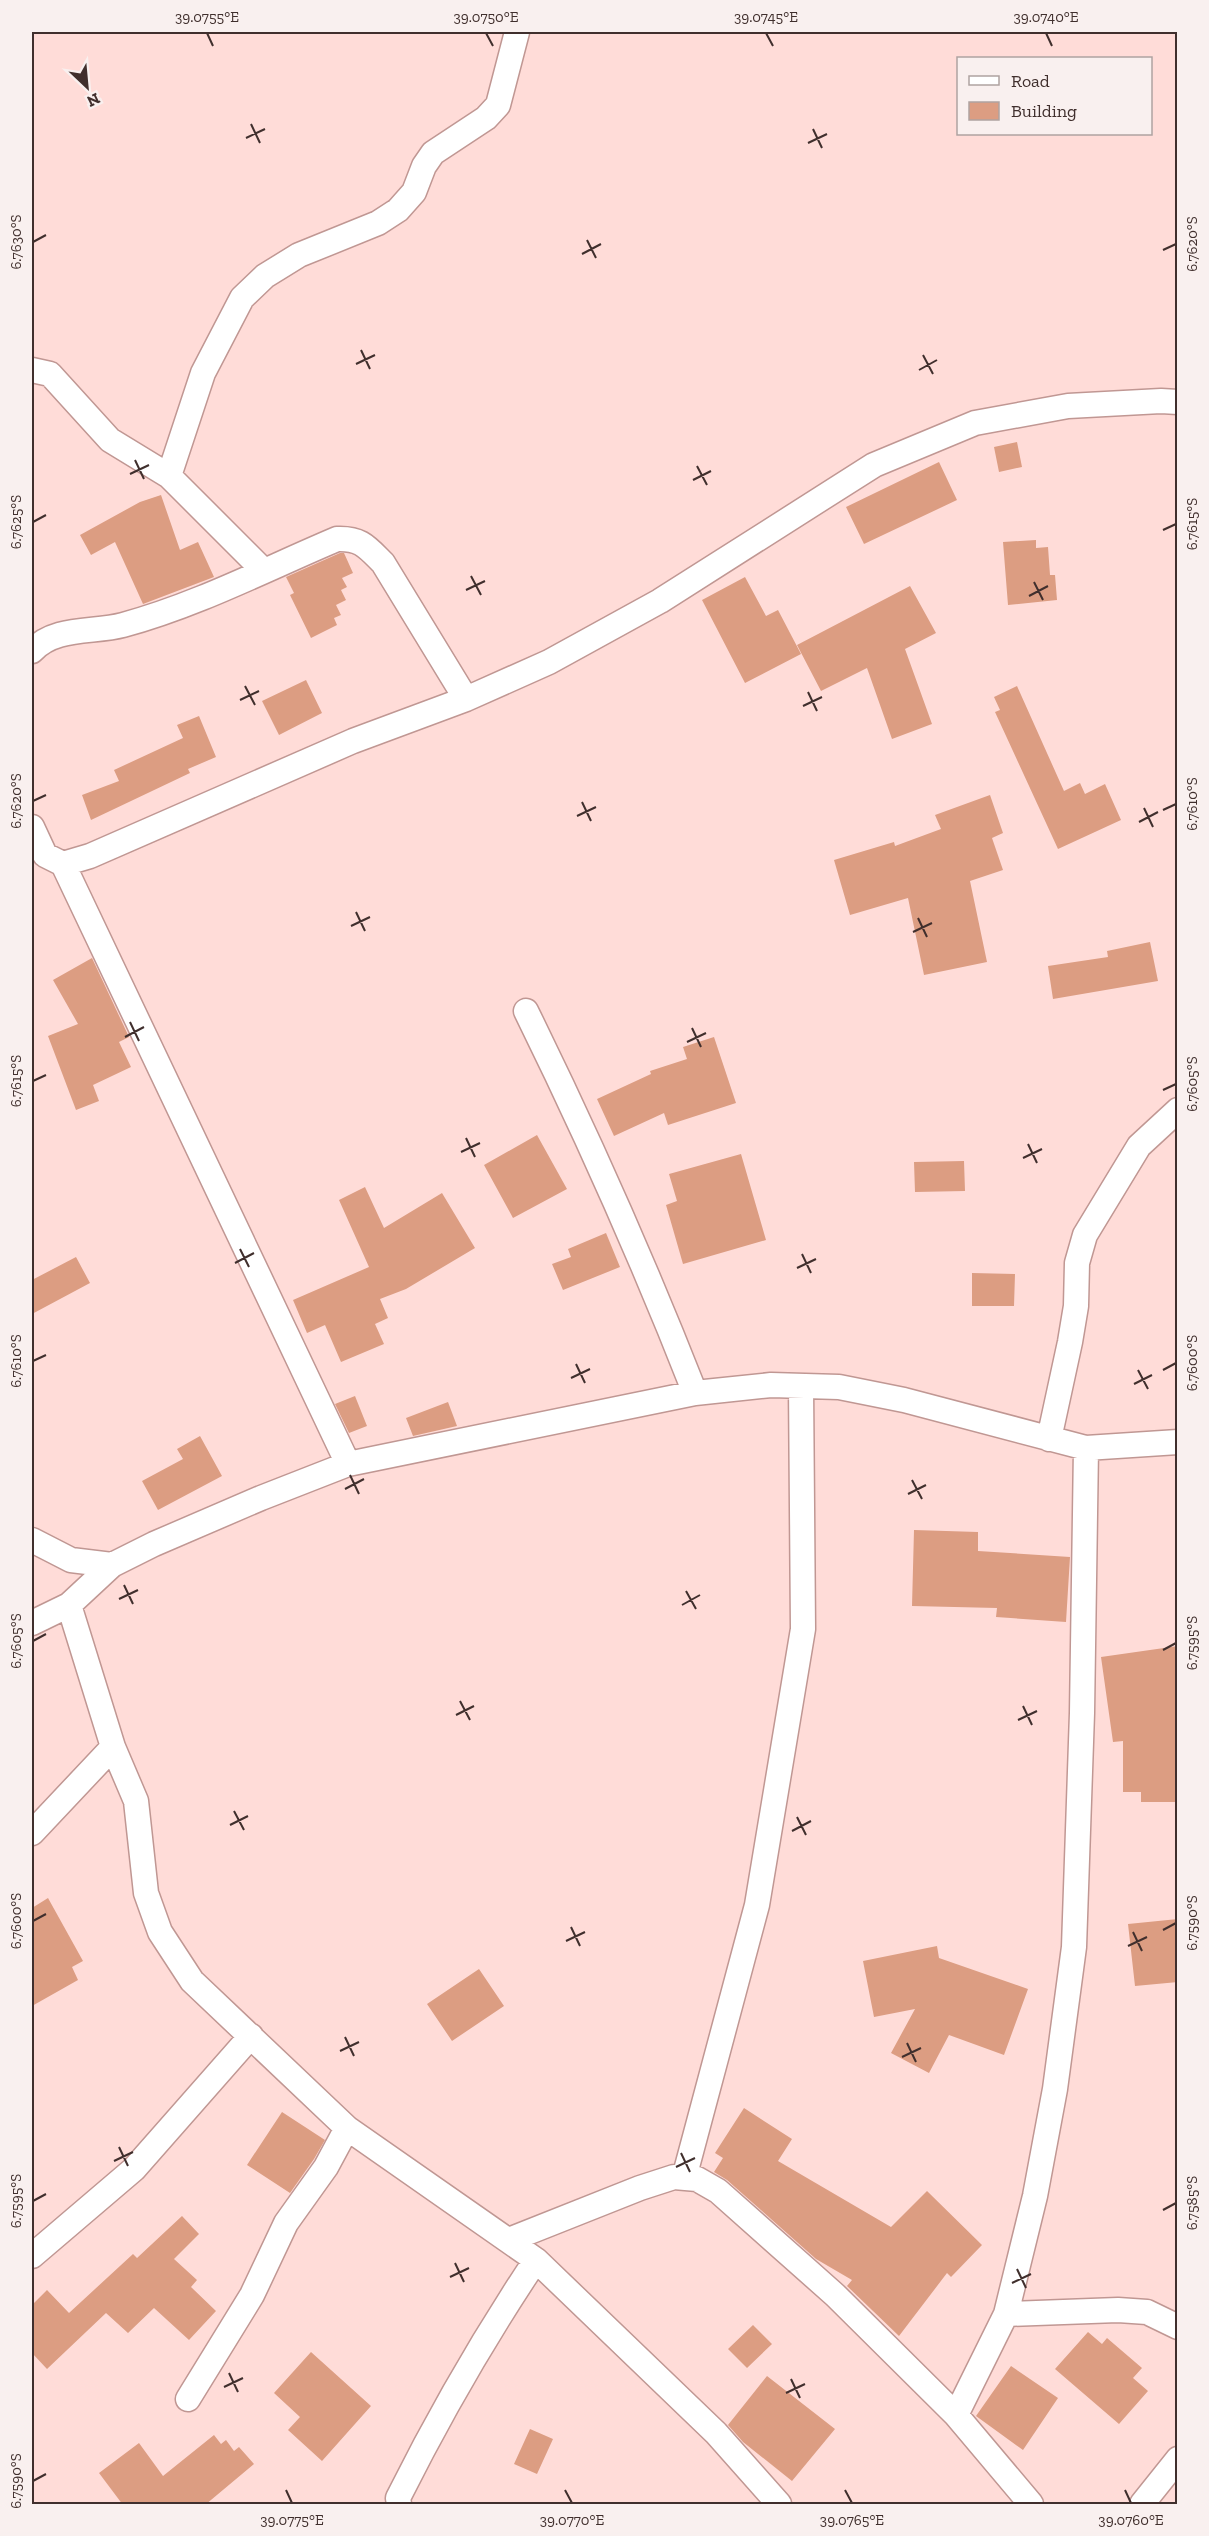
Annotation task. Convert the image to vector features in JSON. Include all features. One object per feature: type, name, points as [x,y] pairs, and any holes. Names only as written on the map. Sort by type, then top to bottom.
[{"type":"street","points":[[169,476],[203,372],[242,298],[265,276],[298,255],[378,223],[398,210],[414,192],[424,166],[433,153],[486,118],[498,105],[517,32]]},
{"type":"street","points":[[32,370],[50,374],[110,440],[169,476],[263,570]]},
{"type":"street","points":[[63,864],[90,856],[353,741],[466,699],[549,662],[660,601],[874,465],[924,444],[975,423],[1068,406],[1161,400],[1178,402]]},
{"type":"street","points":[[32,651],[49,639],[62,634],[117,627],[154,616],[337,538],[352,538],[364,545],[383,563],[466,699]]},
{"type":"street","points":[[32,827],[45,855],[63,864],[348,1464]]},
{"type":"street","points":[[526,1011],[573,1108],[647,1272],[695,1393]]},
{"type":"street","points":[[1049,1439],[1071,1342],[1076,1306],[1077,1263],[1085,1235],[1139,1146],[1178,1110]]},
{"type":"street","points":[[32,1623],[69,1605],[112,1565],[240,1507],[348,1464],[695,1393],[771,1385],[839,1387],[904,1400],[1086,1448],[1178,1442]]},
{"type":"street","points":[[684,2178],[757,1905],[803,1629],[801,1386]]},
{"type":"street","points":[[956,2415],[1006,2314],[1035,2196],[1055,2089],[1074,1947],[1082,1713],[1086,1448]]},
{"type":"street","points":[[32,1540],[71,1560],[112,1565]]},
{"type":"street","points":[[69,1605],[113,1747],[136,1801],[146,1893],[160,1932],[192,1981],[347,2128],[536,2260],[716,2433],[780,2505]]},
{"type":"street","points":[[32,1833],[113,1747]]},
{"type":"street","points":[[32,2256],[134,2169],[251,2036]]},
{"type":"street","points":[[188,2399],[252,2295],[286,2223],[327,2167],[347,2128]]},
{"type":"street","points":[[509,2240],[640,2188],[674,2177],[697,2179],[718,2192],[835,2295],[956,2415],[1031,2505]]},
{"type":"street","points":[[399,2505],[398,2498],[421,2453],[505,2306],[536,2260]]},
{"type":"street","points":[[1006,2314],[1118,2310],[1147,2312],[1178,2327]]},
{"type":"street","points":[[1142,2505],[1178,2459]]},
{"type":"building","points":[[1017,442],[1022,467],[999,472],[994,447]]},
{"type":"building","points":[[939,462],[957,500],[864,544],[846,507]]},
{"type":"building","points":[[161,495],[180,550],[198,542],[214,577],[143,604],[115,542],[91,555],[80,535],[140,502]]},
{"type":"building","points":[[1036,540],[1036,548],[1048,547],[1050,575],[1055,575],[1057,600],[1008,605],[1003,542]]},
{"type":"building","points":[[344,553],[353,573],[342,578],[347,587],[341,590],[346,600],[336,605],[341,615],[334,618],[337,625],[311,638],[290,595],[294,593],[286,577]]},
{"type":"building","points":[[745,577],[766,616],[778,610],[801,654],[745,683],[702,600]]},
{"type":"building","points":[[910,586],[936,633],[905,649],[932,724],[892,739],[867,668],[821,691],[797,645]]},
{"type":"building","points":[[306,680],[322,713],[279,735],[262,701]]},
{"type":"building","points":[[1017,686],[1064,791],[1080,783],[1085,794],[1105,784],[1121,820],[1058,849],[995,712],[1000,710],[994,697]]},
{"type":"building","points":[[199,716],[216,757],[188,769],[190,773],[91,820],[82,795],[119,781],[114,770],[183,738],[177,725]]},
{"type":"building","points":[[990,795],[1003,833],[992,838],[1003,870],[970,881],[987,962],[924,975],[908,898],[850,915],[834,860],[894,842],[895,846],[941,829],[935,815]]},
{"type":"building","points":[[1150,942],[1158,981],[1053,999],[1048,966],[1108,957],[1107,951]]},
{"type":"building","points":[[92,958],[129,1037],[119,1042],[131,1067],[93,1085],[99,1101],[76,1110],[48,1036],[78,1024],[53,980]]},
{"type":"building","points":[[714,1037],[736,1103],[668,1125],[664,1113],[614,1136],[597,1099],[651,1074],[650,1071],[687,1059],[683,1047]]},
{"type":"building","points":[[537,1135],[567,1189],[513,1218],[484,1165]]},
{"type":"building","points":[[741,1154],[766,1240],[683,1264],[666,1205],[677,1201],[669,1174]]},
{"type":"building","points":[[964,1161],[965,1191],[915,1192],[914,1162]]},
{"type":"building","points":[[365,1187],[384,1228],[442,1193],[475,1248],[406,1289],[380,1299],[388,1318],[375,1324],[384,1344],[341,1362],[325,1325],[307,1333],[293,1300],[369,1267],[339,1200]]},
{"type":"building","points":[[606,1233],[620,1267],[563,1290],[552,1264],[571,1257],[568,1249]]},
{"type":"building","points":[[76,1257],[90,1283],[32,1314],[32,1280]]},
{"type":"building","points":[[972,1273],[1015,1274],[1014,1306],[972,1306]]},
{"type":"building","points":[[355,1396],[367,1426],[349,1433],[335,1404]]},
{"type":"building","points":[[448,1402],[457,1426],[413,1436],[406,1418]]},
{"type":"building","points":[[200,1436],[222,1476],[158,1510],[142,1481],[183,1459],[177,1449]]},
{"type":"building","points":[[914,1530],[978,1532],[978,1551],[1070,1557],[1066,1622],[996,1617],[997,1608],[912,1606]]},
{"type":"building","points":[[1178,1646],[1178,1802],[1141,1802],[1141,1792],[1123,1792],[1123,1741],[1113,1742],[1101,1657]]},
{"type":"building","points":[[48,1898],[83,1961],[72,1967],[78,1980],[32,2006],[32,1908]]},
{"type":"building","points":[[1178,1919],[1178,1982],[1135,1986],[1128,1924]]},
{"type":"building","points":[[937,1946],[939,1958],[1028,1989],[1004,2055],[949,2035],[929,2073],[891,2053],[915,2009],[874,2017],[863,1961]]},
{"type":"building","points":[[479,1969],[504,2006],[452,2041],[427,2004]]},
{"type":"building","points":[[744,2108],[792,2139],[778,2161],[891,2227],[927,2191],[982,2245],[951,2277],[947,2273],[899,2336],[847,2286],[852,2280],[816,2259],[727,2180],[714,2172],[723,2158],[715,2153]]},
{"type":"building","points":[[282,2112],[325,2140],[290,2193],[247,2165]]},
{"type":"building","points":[[182,2216],[199,2234],[174,2259],[197,2280],[191,2287],[216,2311],[189,2340],[154,2308],[128,2333],[106,2313],[47,2369],[32,2353],[32,2305],[47,2290],[69,2313],[133,2254],[137,2258]]},
{"type":"building","points":[[753,2325],[772,2344],[747,2368],[728,2349]]},
{"type":"building","points":[[1088,2332],[1102,2344],[1107,2338],[1142,2368],[1133,2378],[1148,2391],[1119,2424],[1055,2369]]},
{"type":"building","points":[[311,2352],[371,2406],[322,2461],[288,2430],[300,2417],[274,2393]]},
{"type":"building","points":[[1011,2366],[1058,2398],[1023,2450],[976,2416]]},
{"type":"building","points":[[767,2376],[835,2429],[792,2481],[743,2442],[728,2425]]},
{"type":"building","points":[[530,2429],[553,2439],[537,2474],[514,2464]]},
{"type":"building","points":[[214,2435],[221,2444],[226,2440],[234,2451],[239,2447],[254,2464],[205,2505],[123,2505],[99,2473],[139,2443],[163,2476]]}]
